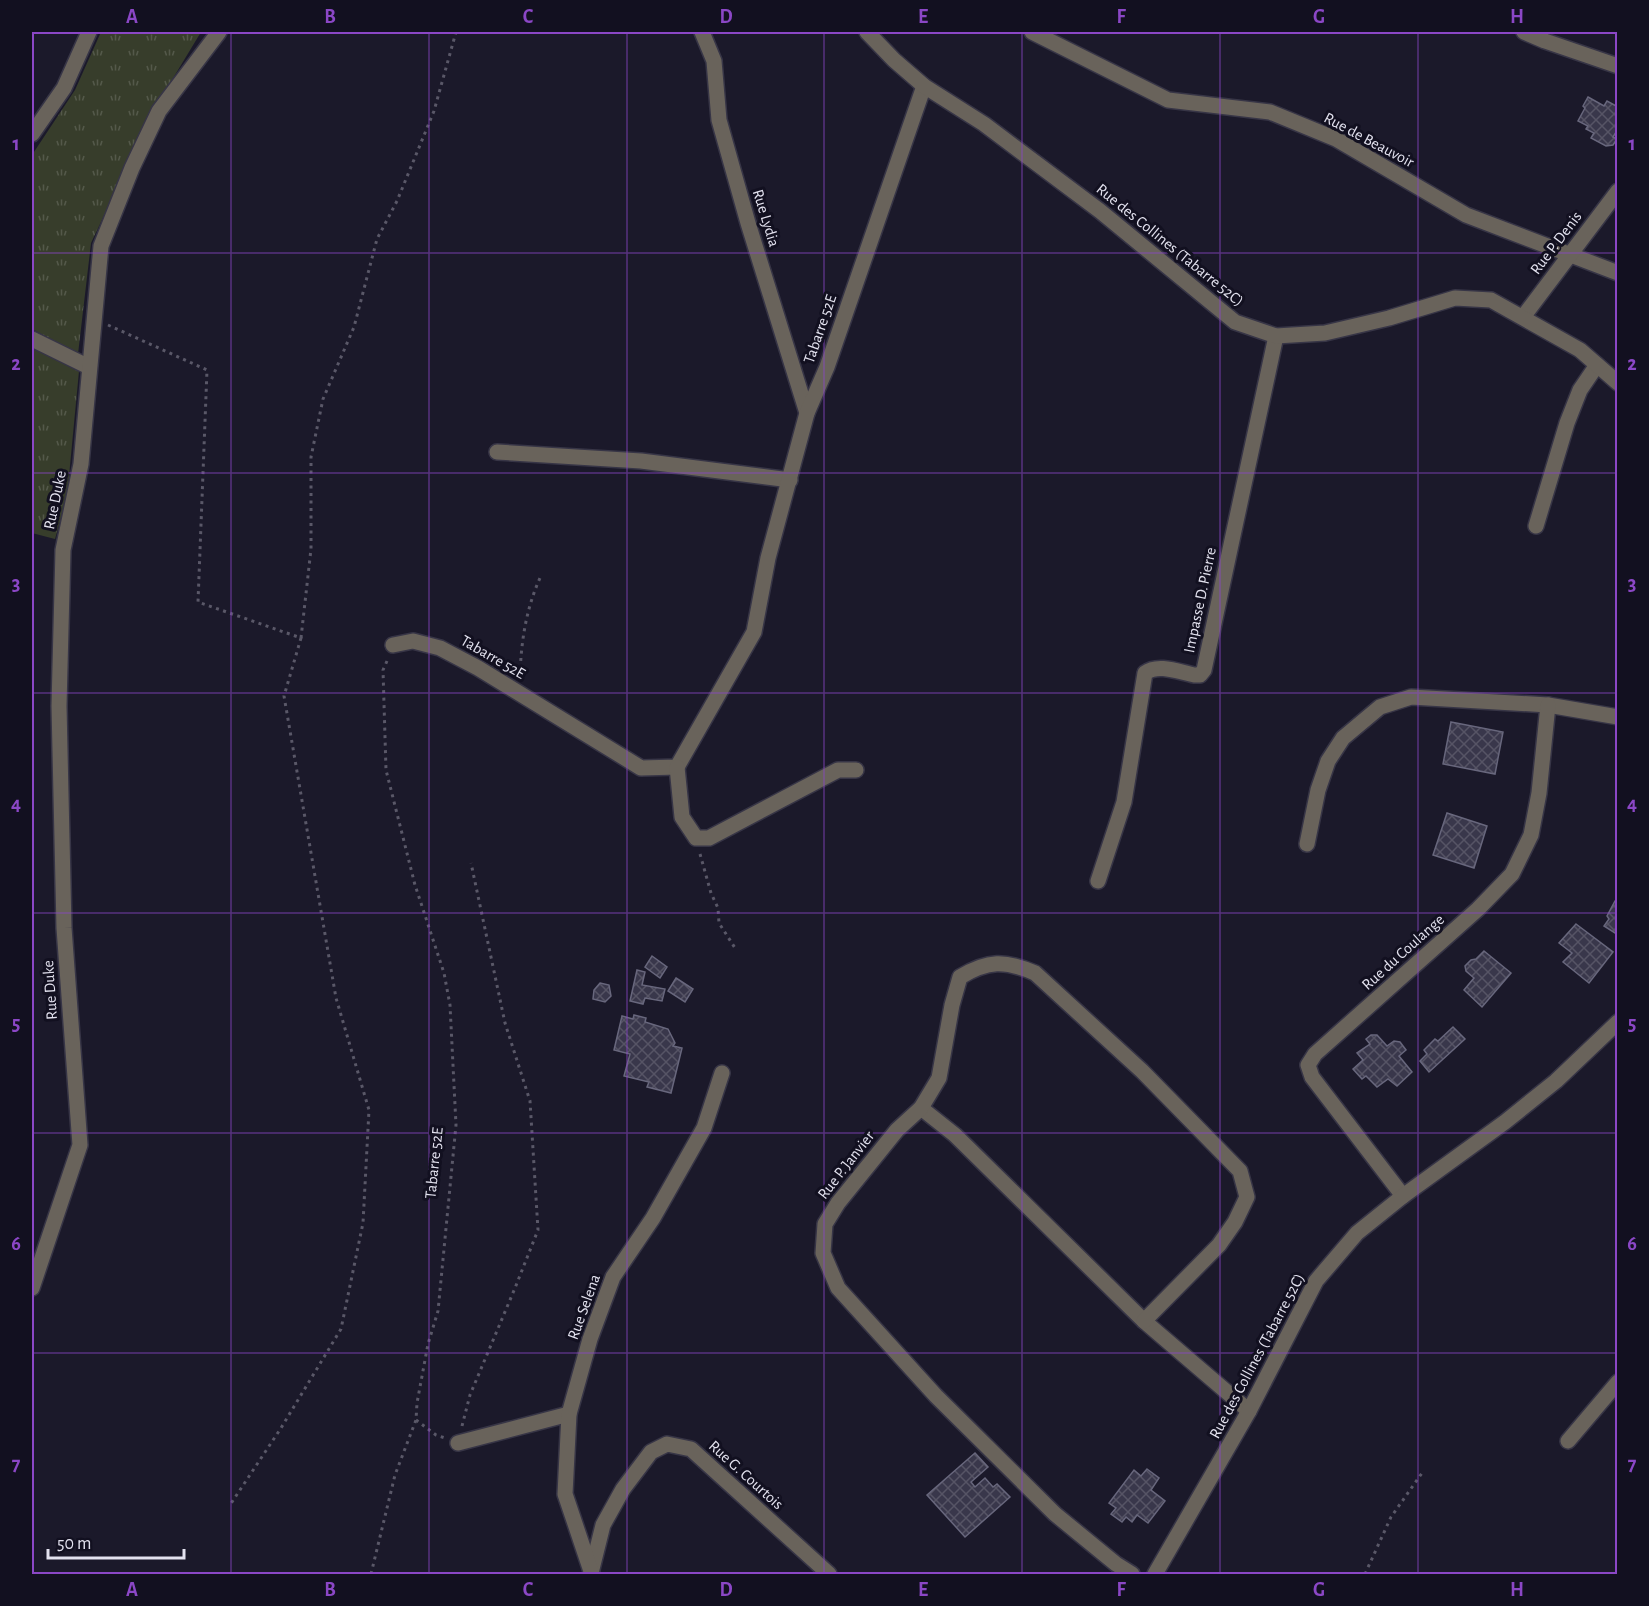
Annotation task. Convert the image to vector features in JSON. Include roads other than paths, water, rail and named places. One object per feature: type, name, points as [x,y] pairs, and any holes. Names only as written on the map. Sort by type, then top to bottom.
[{"type":"street","points":[[32,134],[64,88],[89,32]]},
{"type":"street","name":"Rue Duke","points":[[32,1288],[80,1145],[64,928],[59,706],[63,550],[81,464],[101,246],[132,168],[159,111],[219,32]]},
{"type":"street","name":"Rue Lydia","points":[[702,32],[714,61],[719,120],[807,414]]},
{"type":"street","name":"Rue des Collines (Tabarre 52C)","points":[[867,32],[924,86],[984,124],[1100,211],[1235,322],[1276,336],[1325,333],[1389,318],[1455,298],[1491,300],[1580,350],[1617,383]]},
{"type":"street","name":"Rue de Beauvoir","points":[[1032,32],[1168,100],[1270,112],[1336,139],[1466,215],[1617,273]]},
{"type":"street","points":[[1524,32],[1617,66]]},
{"type":"street","name":"Tabarre 52E","points":[[393,645],[413,641],[440,648],[478,668],[640,768],[677,767],[754,632],[768,558],[807,414],[827,367],[924,86]]},
{"type":"street","name":"Rue P. Denis","points":[[1523,317],[1617,191]]},
{"type":"street","name":"Impasse D. Pierre","points":[[1098,881],[1124,802],[1144,673],[1157,667],[1194,675],[1200,675],[1204,670],[1276,336]]},
{"type":"street","points":[[32,339],[89,367]]},
{"type":"street","points":[[1536,526],[1571,412],[1580,390],[1597,365]]},
{"type":"street","points":[[497,452],[641,461],[790,480]]},
{"type":"street","points":[[1307,844],[1318,790],[1328,761],[1343,738],[1380,707],[1411,697],[1548,705],[1617,717]]},
{"type":"street","name":"Rue du Coulange","points":[[1403,1196],[1312,1077],[1308,1065],[1315,1054],[1478,909],[1512,874],[1532,835],[1539,793],[1548,705]]},
{"type":"street","points":[[677,767],[682,817],[696,838],[709,838],[838,770],[856,770]]},
{"type":"street","name":"Rue P. Janvier","points":[[1132,1575],[1055,1514],[936,1396],[838,1288],[823,1252],[825,1224],[838,1203],[897,1130],[921,1108],[939,1078],[952,1005],[960,977],[978,966],[1000,964],[1019,966],[1035,973],[1142,1071],[1240,1171],[1247,1197],[1235,1222],[1219,1245],[1144,1322]]},
{"type":"street","name":"Rue des Collines (Tabarre 52C)","points":[[1155,1575],[1249,1411],[1316,1281],[1356,1233],[1556,1081],[1617,1022]]},
{"type":"street","name":"Rue Selena","points":[[591,1574],[565,1494],[569,1414],[590,1339],[613,1277],[653,1218],[704,1128],[722,1073]]},
{"type":"street","points":[[921,1108],[955,1135],[1144,1322],[1249,1411]]},
{"type":"street","points":[[1568,1441],[1617,1382]]},
{"type":"street","points":[[458,1443],[569,1414]]},
{"type":"street","name":"Rue G. Courtois","points":[[591,1574],[603,1525],[623,1489],[651,1452],[667,1444],[691,1449],[829,1575]]}]
